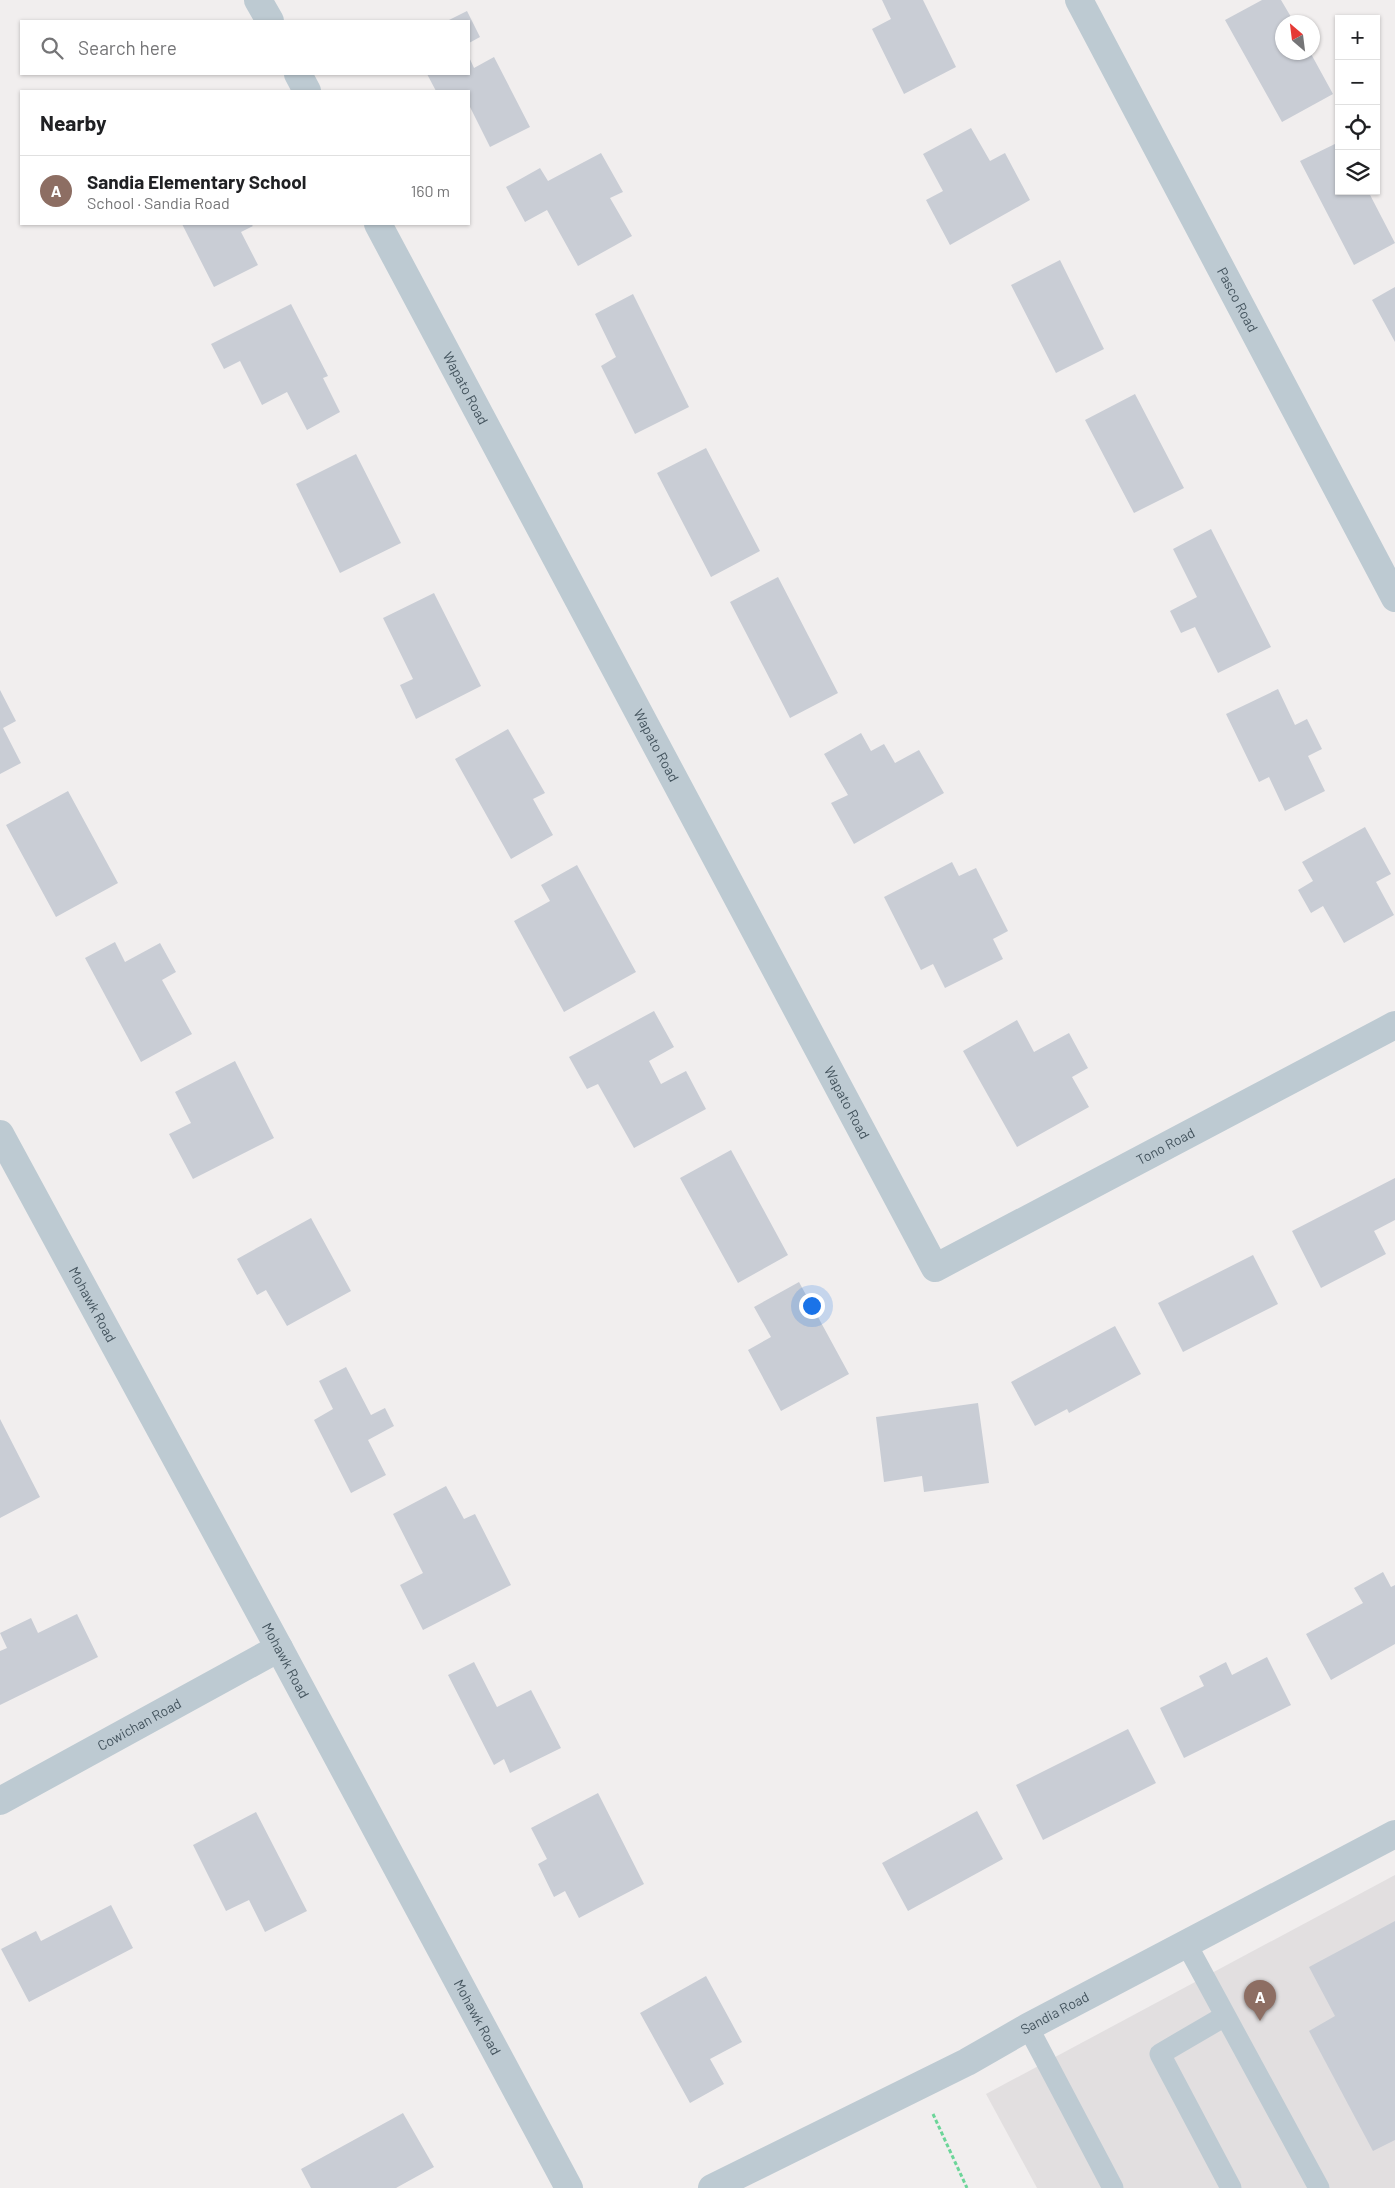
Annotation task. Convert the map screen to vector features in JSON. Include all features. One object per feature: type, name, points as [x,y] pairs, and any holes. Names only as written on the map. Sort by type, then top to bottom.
[{"type":"street","points":[[258,0],[269,20]]},
{"type":"street","name":"Pasco Road","points":[[1079,0],[1395,598]]},
{"type":"street","points":[[299,75],[306,90]]},
{"type":"street","name":"Wapato Road","points":[[379,225],[935,1268]]},
{"type":"street","name":"Tono Road","points":[[935,1268],[1395,1025]]},
{"type":"street","name":"Mohawk Road","points":[[0,1134],[280,1648],[569,2188]]},
{"type":"street","name":"Cowichan Road","points":[[0,1801],[280,1648]]},
{"type":"street","name":"Sandia Road","points":[[712,2188],[967,2062],[1028,2027],[1395,1834]]},
{"type":"lane","points":[[1187,1945],[1319,2188]]},
{"type":"lane","points":[[1225,2016],[1160,2054],[1231,2188]]},
{"type":"lane","points":[[1028,2027],[1112,2188]]},
{"type":"path","points":[[920,2085],[967,2188]]},
{"type":"shaded area","points":[[1395,1875],[1395,2188],[1037,2188],[986,2094]]},
{"type":"building","points":[[882,0],[923,0],[956,67],[904,94],[872,29],[891,19]]},
{"type":"building","points":[[1262,0],[1281,0],[1290,15],[1275,15],[1275,60],[1314,60],[1333,94],[1282,122],[1225,20]]},
{"type":"building","points":[[467,11],[480,37],[470,42],[470,20],[449,20]]},
{"type":"building","points":[[494,57],[530,127],[490,147],[470,107],[470,90],[435,90],[428,75],[470,75],[470,59],[474,68]]},
{"type":"building","points":[[971,128],[990,161],[1005,153],[1030,200],[950,245],[926,200],[943,191],[923,154]]},
{"type":"building","points":[[1335,144],[1335,195],[1370,195],[1395,243],[1354,265],[1300,161]]},
{"type":"building","points":[[601,153],[623,192],[610,198],[632,236],[578,266],[547,210],[525,222],[506,187],[540,168],[548,181]]},
{"type":"building","points":[[183,225],[252,225],[241,232],[258,265],[214,287]]},
{"type":"building","points":[[1060,260],[1104,349],[1056,373],[1011,285]]},
{"type":"building","points":[[1395,287],[1395,342],[1372,300]]},
{"type":"building","points":[[633,294],[689,407],[635,434],[601,366],[616,357],[595,314]]},
{"type":"building","points":[[291,304],[328,376],[323,378],[340,412],[307,430],[287,392],[262,405],[240,361],[224,369],[211,344]]},
{"type":"building","points":[[1135,394],[1184,488],[1134,513],[1085,420]]},
{"type":"building","points":[[706,448],[760,551],[711,577],[657,473]]},
{"type":"building","points":[[356,454],[401,543],[340,573],[296,484]]},
{"type":"building","points":[[1211,529],[1271,647],[1218,673],[1195,627],[1181,633],[1170,611],[1197,597],[1173,549]]},
{"type":"building","points":[[778,577],[838,693],[790,718],[730,602]]},
{"type":"building","points":[[434,593],[481,686],[416,719],[400,685],[413,679],[383,618]]},
{"type":"building","points":[[1278,689],[1295,725],[1307,719],[1322,749],[1308,756],[1325,791],[1285,811],[1269,777],[1259,782],[1226,714]]},
{"type":"building","points":[[0,690],[16,721],[3,728],[21,763],[0,774]]},
{"type":"building","points":[[508,729],[545,793],[533,799],[553,835],[511,859],[455,759]]},
{"type":"building","points":[[861,733],[871,751],[884,744],[895,763],[919,750],[944,793],[854,844],[831,803],[848,795],[824,754]]},
{"type":"building","points":[[68,791],[118,883],[56,917],[6,825]]},
{"type":"building","points":[[1365,827],[1391,874],[1376,882],[1394,915],[1344,943],[1323,906],[1311,913],[1298,890],[1313,881],[1302,862]]},
{"type":"building","points":[[952,862],[959,876],[976,868],[1008,931],[993,939],[1003,959],[945,988],[933,964],[921,970],[884,897]]},
{"type":"building","points":[[577,865],[636,972],[564,1012],[514,921],[550,901],[541,885]]},
{"type":"building","points":[[115,942],[125,962],[160,943],[176,972],[162,980],[192,1034],[141,1062],[85,958]]},
{"type":"building","points":[[654,1011],[674,1047],[649,1061],[661,1084],[686,1071],[706,1109],[634,1148],[598,1084],[587,1089],[569,1057]]},
{"type":"building","points":[[1017,1020],[1034,1052],[1069,1033],[1088,1068],[1072,1077],[1089,1107],[1017,1147],[963,1051]]},
{"type":"building","points":[[235,1061],[274,1138],[193,1179],[169,1134],[191,1123],[175,1092]]},
{"type":"building","points":[[731,1150],[788,1255],[738,1283],[680,1178]]},
{"type":"building","points":[[1395,1178],[1395,1220],[1374,1231],[1386,1254],[1321,1288],[1292,1231]]},
{"type":"building","points":[[311,1218],[351,1291],[287,1326],[266,1290],[257,1295],[237,1259]]},
{"type":"building","points":[[1253,1255],[1278,1304],[1183,1352],[1158,1303]]},
{"type":"building","points":[[799,1282],[849,1374],[781,1411],[748,1350],[771,1337],[754,1307]]},
{"type":"building","points":[[1115,1326],[1141,1374],[1069,1413],[1067,1409],[1035,1426],[1011,1382]]},
{"type":"building","points":[[346,1367],[371,1415],[385,1408],[394,1426],[368,1440],[386,1475],[351,1493],[314,1420],[333,1409],[319,1381]]},
{"type":"building","points":[[978,1403],[989,1483],[924,1492],[922,1476],[884,1482],[876,1417]]},
{"type":"building","points":[[0,1419],[40,1497],[0,1518]]},
{"type":"building","points":[[446,1486],[464,1519],[475,1514],[511,1585],[423,1630],[400,1585],[423,1573],[393,1514]]},
{"type":"building","points":[[1383,1572],[1391,1587],[1395,1585],[1395,1644],[1331,1680],[1306,1634],[1363,1603],[1354,1588]]},
{"type":"building","points":[[77,1614],[98,1657],[0,1705],[0,1651],[7,1648],[0,1633],[31,1618],[38,1633]]},
{"type":"building","points":[[1267,1657],[1291,1705],[1184,1758],[1160,1708],[1204,1686],[1199,1676],[1226,1662],[1232,1675]]},
{"type":"building","points":[[474,1662],[497,1707],[531,1690],[561,1748],[510,1773],[504,1759],[494,1765],[448,1675]]},
{"type":"building","points":[[1128,1729],[1156,1783],[1043,1840],[1016,1785]]},
{"type":"building","points":[[598,1793],[644,1884],[579,1918],[565,1891],[554,1897],[538,1864],[547,1859],[531,1828]]},
{"type":"building","points":[[977,1811],[1003,1859],[908,1911],[882,1863]]},
{"type":"building","points":[[256,1812],[307,1911],[265,1932],[249,1900],[226,1911],[193,1845]]},
{"type":"building","points":[[111,1905],[133,1948],[29,2002],[1,1949],[36,1931],[41,1941]]},
{"type":"building","points":[[1395,1921],[1395,2140],[1373,2151],[1309,2031],[1335,2016],[1309,1967]]},
{"type":"building","points":[[706,1976],[742,2042],[710,2059],[724,2084],[690,2103],[640,2013]]},
{"type":"building","points":[[403,2113],[434,2167],[396,2188],[311,2188],[301,2169]]},
{"type":"place","name":"Sandia Elementary School","points":[[1260,2021]]}]
